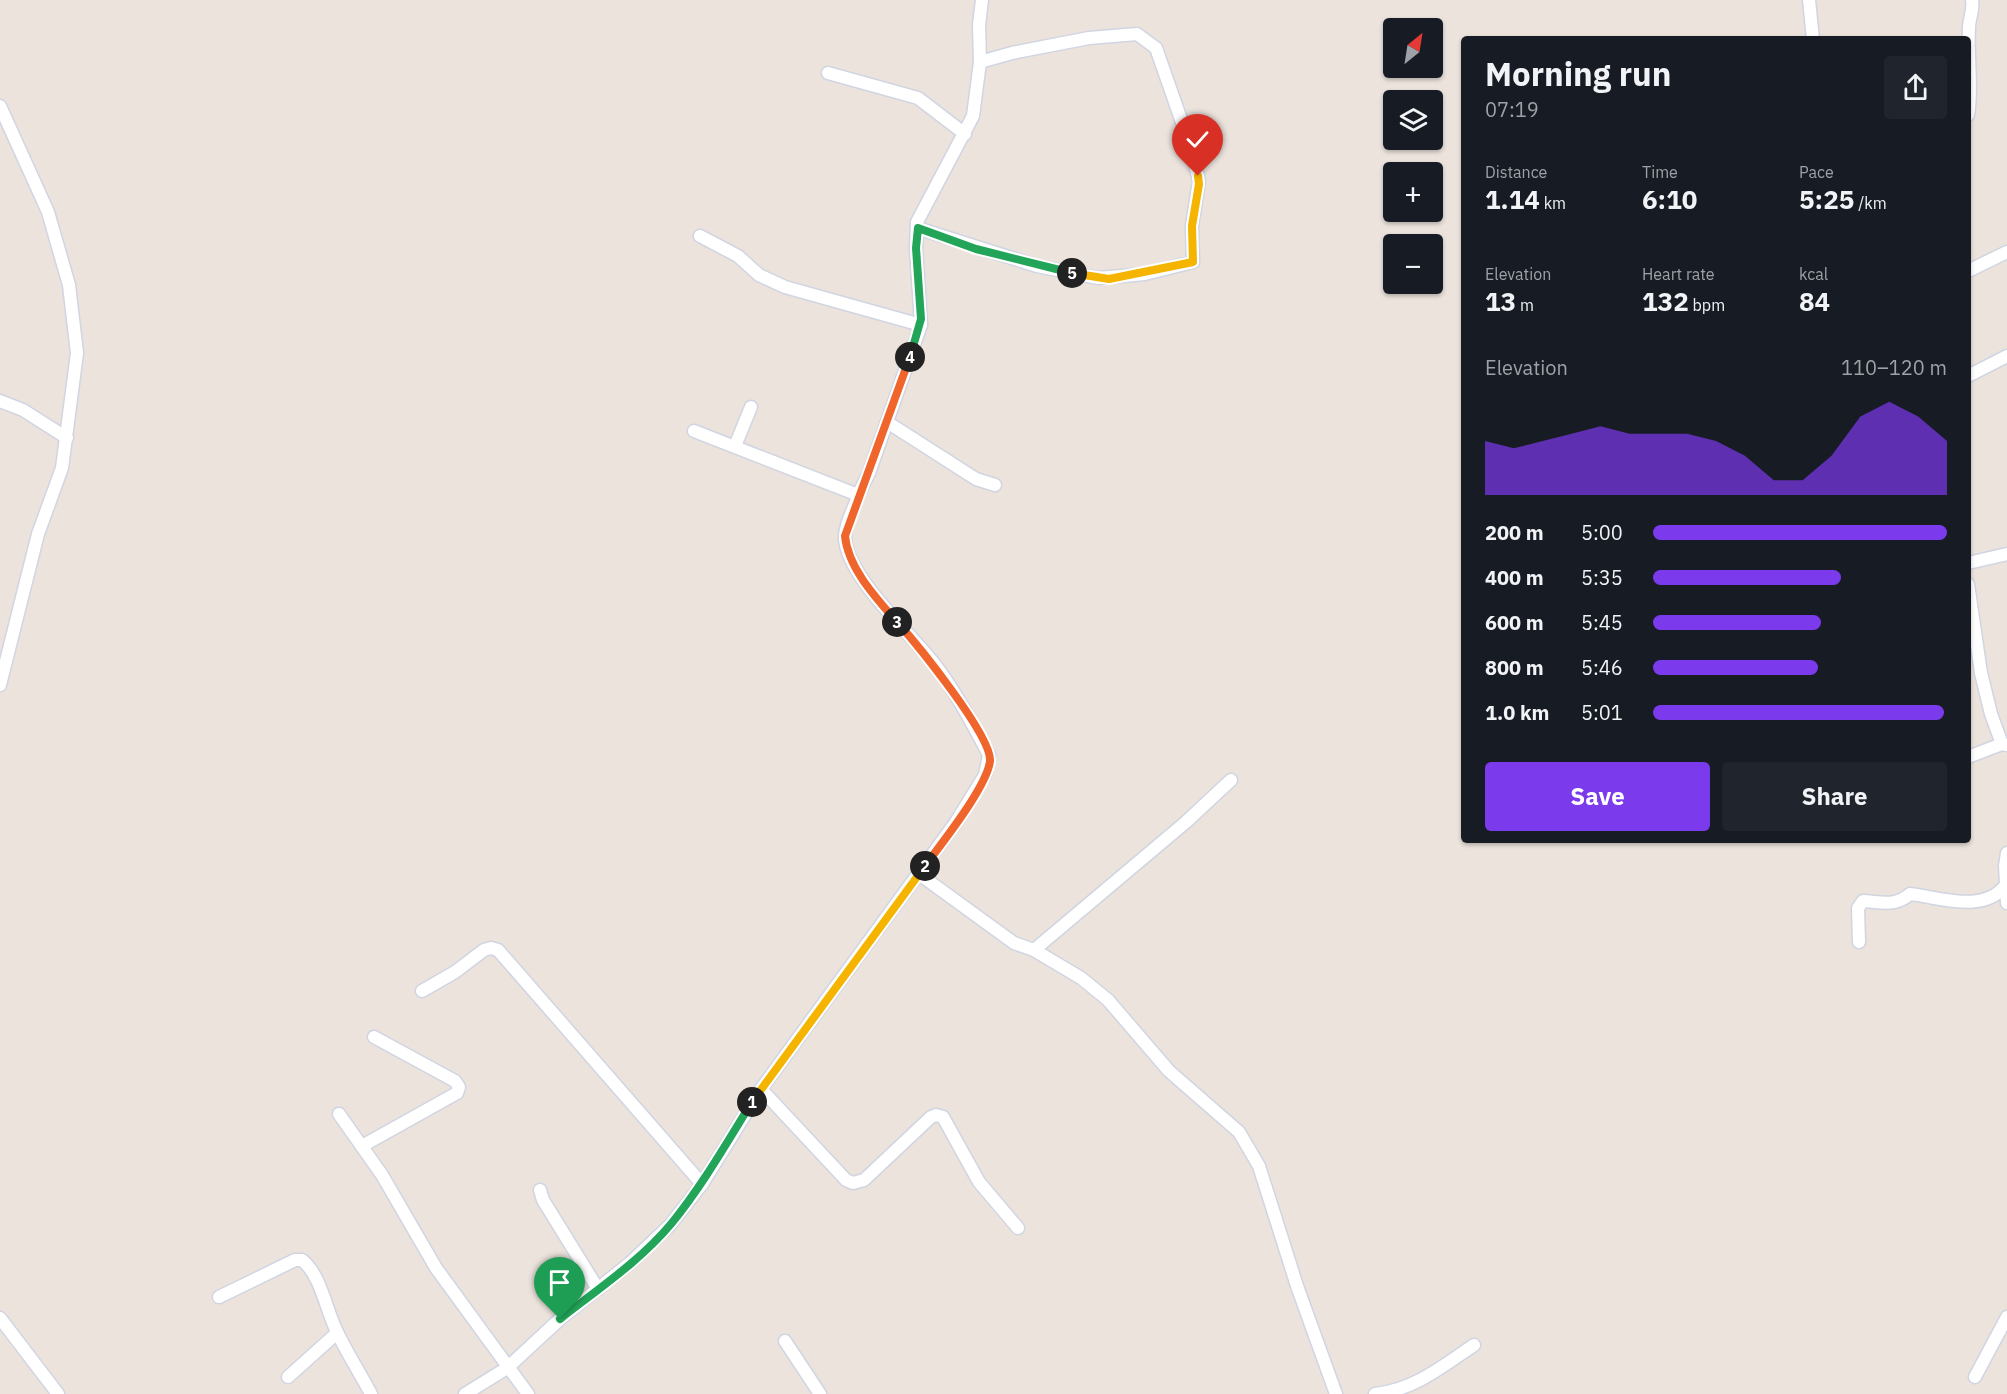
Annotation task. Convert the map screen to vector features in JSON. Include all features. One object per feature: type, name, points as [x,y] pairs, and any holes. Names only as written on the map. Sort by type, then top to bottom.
[{"type":"street","points":[[465,1394],[507,1368],[653,1242],[702,1184],[761,1089],[919,874],[985,775],[989,755],[969,716],[932,662],[886,610],[862,578],[850,556],[845,536],[921,325],[916,248],[917,222],[974,116],[980,63],[979,25],[982,0]]},
{"type":"street","points":[[1809,0],[1813,36]]},
{"type":"street","points":[[1968,36],[1972,0]]},
{"type":"street","points":[[918,228],[1037,266],[1098,278],[1145,274],[1193,262],[1192,226],[1199,181],[1191,148],[1156,48],[1137,34],[1089,38],[1012,53],[980,63]]},
{"type":"street","points":[[828,73],[918,98],[965,134]]},
{"type":"street","points":[[0,106],[48,212],[69,285],[77,353],[62,468],[38,534],[0,685]]},
{"type":"street","points":[[700,236],[738,256],[759,275],[785,287],[921,325]]},
{"type":"street","points":[[1971,270],[2007,252]]},
{"type":"street","points":[[1971,374],[2007,356]]},
{"type":"street","points":[[0,401],[23,410],[67,438]]},
{"type":"street","points":[[735,446],[751,407]]},
{"type":"street","points":[[887,422],[976,479],[995,484]]},
{"type":"street","points":[[694,431],[858,495]]},
{"type":"street","points":[[1971,561],[2007,554]]},
{"type":"street","points":[[1971,605],[1981,673],[1991,714],[2005,744],[1971,756]]},
{"type":"street","points":[[1034,950],[1186,822],[1231,780]]},
{"type":"street","points":[[2007,853],[2005,886],[2007,903]]},
{"type":"street","points":[[919,874],[1014,943],[1034,950],[1081,978],[1108,1000],[1169,1071],[1239,1132],[1259,1166],[1297,1286],[1336,1394]]},
{"type":"street","points":[[1859,942],[1858,908],[1863,901],[1890,904],[1902,902],[1910,894],[1963,903],[1999,894],[2005,886]]},
{"type":"street","points":[[422,991],[455,972],[484,950],[491,948],[498,950],[702,1184]]},
{"type":"street","points":[[363,1146],[457,1093],[459,1087],[455,1081],[374,1037]]},
{"type":"street","points":[[761,1089],[846,1179],[853,1183],[864,1180],[932,1117],[936,1115],[943,1118],[979,1182],[1018,1228]]},
{"type":"street","points":[[339,1114],[363,1146],[436,1268],[528,1394]]},
{"type":"street","points":[[540,1190],[543,1200],[598,1289]]},
{"type":"street","points":[[219,1297],[299,1259],[308,1265],[337,1333],[354,1359],[371,1394]]},
{"type":"street","points":[[1975,1377],[2007,1317]]},
{"type":"street","points":[[0,1318],[58,1394]]},
{"type":"street","points":[[288,1377],[337,1333]]},
{"type":"street","points":[[785,1341],[820,1394]]},
{"type":"street","points":[[1375,1394],[1390,1392],[1419,1382],[1474,1345]]},
{"type":"route","points":[[560,1319],[653,1242],[670,1225],[702,1184],[714,1161],[761,1089],[956,822],[990,763],[989,755],[969,716],[932,662],[886,610],[862,578],[845,542],[858,495],[869,473],[921,325],[916,248],[918,228],[976,249],[1037,266],[1109,279],[1145,274],[1193,262],[1195,255],[1192,226],[1199,184],[1198,176]]}]
